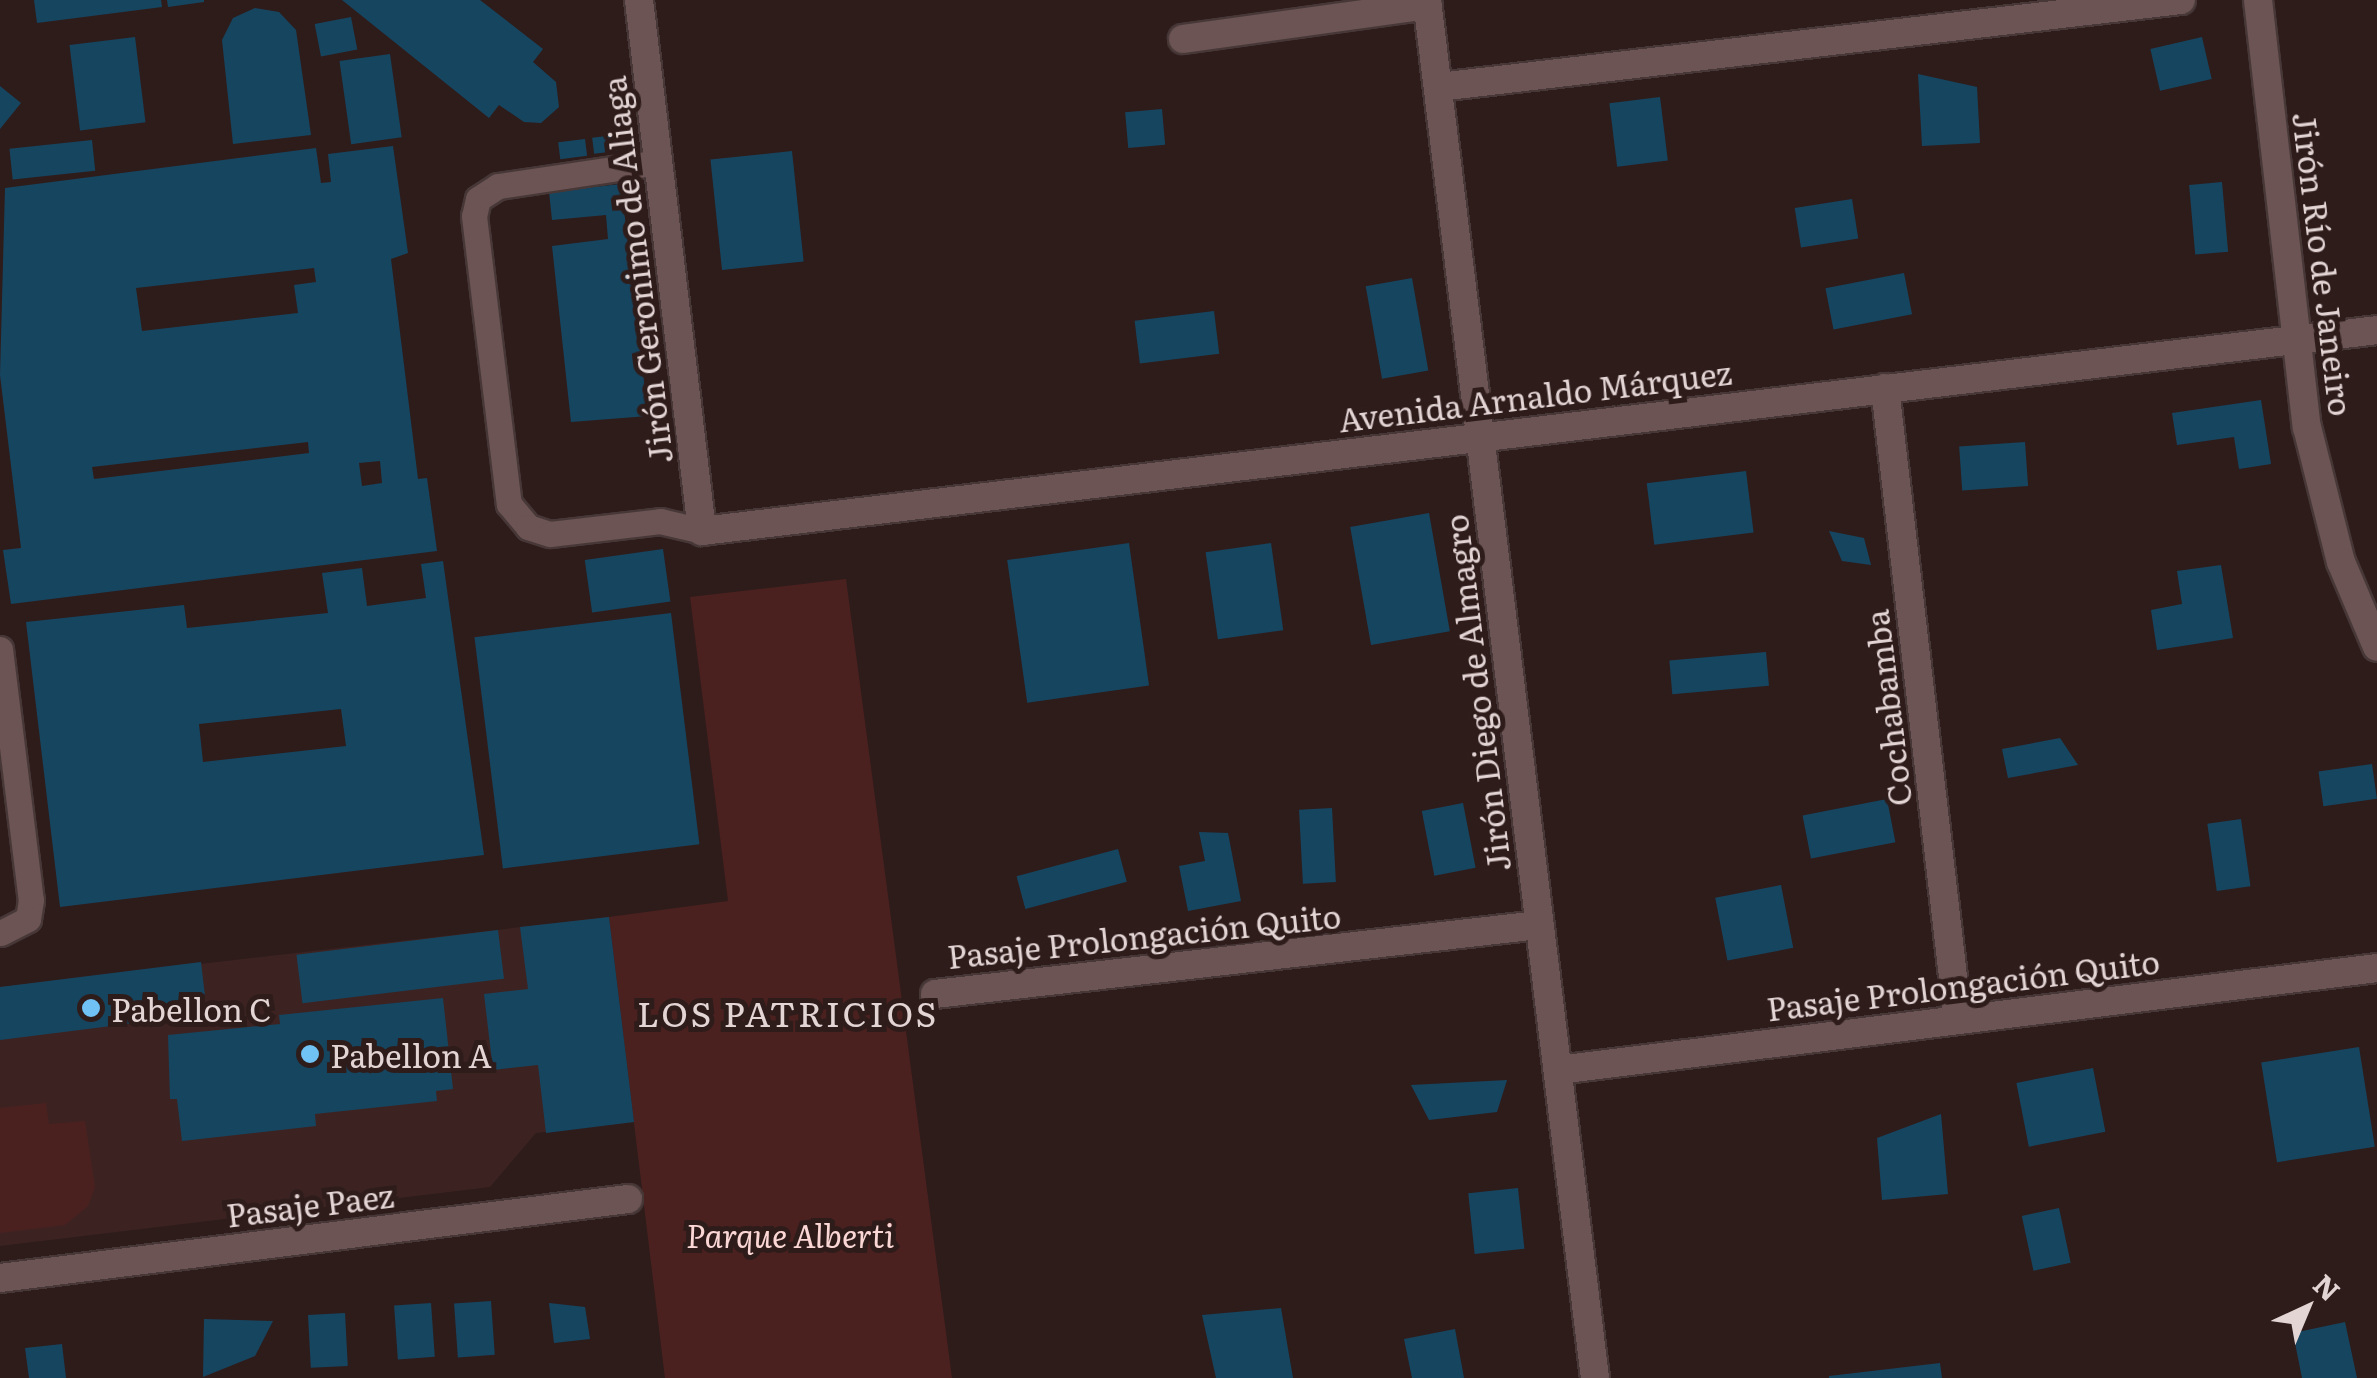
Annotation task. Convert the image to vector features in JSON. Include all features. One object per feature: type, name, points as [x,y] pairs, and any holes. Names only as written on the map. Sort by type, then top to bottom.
[{"type":"street","name":"Jirón Geronimo de Aliaga","points":[[639,0],[702,531]]},
{"type":"street","points":[[1438,88],[2181,0]]},
{"type":"street","name":"Jirón Río de Janeiro","points":[[2258,0],[2294,340],[2340,562],[2377,647]]},
{"type":"street","points":[[1183,38],[1428,2]]},
{"type":"street","name":"Jirón Diego de Almagro","points":[[1428,2],[1594,1378]]},
{"type":"street","name":"Avenida Arnaldo Márquez","points":[[702,531],[2377,330]]},
{"type":"street","name":"Cochabamba","points":[[1885,388],[1958,1020]]},
{"type":"street","name":"Pasaje Prolongación Quito","points":[[935,994],[1539,925]]},
{"type":"street","name":"Pasaje Prolongación Quito","points":[[1558,1070],[2377,968]]},
{"type":"street","name":"Pasaje Paez","points":[[0,1278],[628,1198]]},
{"type":"lane","points":[[658,162],[498,186],[478,198],[474,216],[509,504],[528,527],[550,534],[660,521],[702,531]]},
{"type":"lane","points":[[0,648],[4,709],[31,900],[28,919],[0,934]]},
{"type":"shaded area","points":[[609,917],[634,1122],[536,1133],[490,1187],[0,1246],[0,987]]},
{"type":"green space","name":"Parque Alberti","points":[[846,579],[952,1378],[665,1378],[609,917],[728,901],[690,597]]},
{"type":"green space","points":[[46,1103],[49,1124],[85,1121],[95,1187],[88,1206],[65,1225],[0,1233],[0,1108]]},
{"type":"building","points":[[34,0],[161,0],[162,7],[37,23]]},
{"type":"building","points":[[167,0],[204,0],[204,2],[168,7]]},
{"type":"building","points":[[342,0],[480,0],[543,49],[533,62],[556,82],[559,107],[541,123],[524,122],[499,105],[489,118]]},
{"type":"building","points":[[255,8],[279,12],[296,30],[311,135],[233,144],[222,40],[233,18]]},
{"type":"building","points":[[351,17],[357,49],[321,56],[315,24]]},
{"type":"building","points":[[135,37],[145,122],[80,130],[69,45]]},
{"type":"building","points":[[2202,37],[2212,79],[2160,91],[2150,49]]},
{"type":"building","points":[[390,54],[402,137],[351,144],[339,61]]},
{"type":"building","points":[[1918,74],[1977,87],[1980,143],[1922,146]]},
{"type":"building","points":[[0,86],[21,103],[0,129]]},
{"type":"building","points":[[1660,97],[1668,161],[1617,167],[1609,103]]},
{"type":"building","points":[[1162,109],[1165,145],[1128,148],[1125,112]]},
{"type":"building","points":[[615,135],[617,151],[594,154],[592,138]]},
{"type":"building","points":[[585,139],[587,156],[560,159],[558,142]]},
{"type":"building","points":[[92,140],[95,171],[13,180],[9,149]]},
{"type":"building","points":[[393,146],[408,253],[391,259],[418,479],[427,478],[437,551],[11,604],[3,550],[21,548],[0,375],[5,188],[316,148],[321,183],[331,182],[328,154]],"holes":[[[314,268],[316,282],[294,285],[298,313],[142,331],[136,288]],[[308,442],[309,453],[94,479],[92,467]],[[380,461],[382,483],[362,486],[359,463]]]},
{"type":"building","points":[[792,151],[804,261],[722,270],[710,160]]},
{"type":"building","points":[[2222,182],[2228,252],[2195,255],[2189,185]]},
{"type":"building","points":[[621,184],[648,416],[571,422],[552,246],[608,239],[606,215],[552,220],[549,192]]},
{"type":"building","points":[[1852,199],[1858,239],[1801,248],[1795,208]]},
{"type":"building","points":[[1904,273],[1912,314],[1833,329],[1825,288]]},
{"type":"building","points":[[1412,278],[1428,371],[1382,379],[1366,286]]},
{"type":"building","points":[[1214,311],[1219,354],[1140,363],[1135,321]]},
{"type":"building","points":[[2261,400],[2271,464],[2239,469],[2234,437],[2177,445],[2172,413]]},
{"type":"building","points":[[2025,442],[2028,486],[1962,490],[1959,447]]},
{"type":"building","points":[[1746,471],[1754,533],[1654,545],[1647,483]]},
{"type":"building","points":[[1429,513],[1450,631],[1371,645],[1350,527]]},
{"type":"building","points":[[1829,531],[1864,538],[1871,565],[1842,561]]},
{"type":"building","points":[[1129,543],[1149,686],[1027,703],[1007,560]]},
{"type":"building","points":[[1271,543],[1283,630],[1218,639],[1206,552]]},
{"type":"building","points":[[663,549],[670,601],[592,612],[585,560]]},
{"type":"building","points":[[443,561],[484,855],[60,907],[26,622],[184,605],[187,628],[328,613],[322,573],[362,568],[367,606],[426,598],[421,564]],"holes":[[[341,709],[346,746],[203,762],[199,724]]]},
{"type":"building","points":[[2221,565],[2233,638],[2157,650],[2151,610],[2182,604],[2177,571]]},
{"type":"building","points":[[671,613],[699,844],[503,868],[474,637]]},
{"type":"building","points":[[1766,652],[1769,686],[1672,694],[1669,660]]},
{"type":"building","points":[[2060,738],[2078,765],[2008,778],[2002,749]]},
{"type":"building","points":[[2372,764],[2377,799],[2323,806],[2319,772]]},
{"type":"building","points":[[1887,799],[1895,842],[1811,859],[1803,815]]},
{"type":"building","points":[[1463,803],[1476,868],[1434,876],[1422,811]]},
{"type":"building","points":[[1332,808],[1336,882],[1303,884],[1299,810]]},
{"type":"building","points":[[2241,819],[2250,886],[2217,891],[2207,824]]},
{"type":"building","points":[[1199,832],[1228,833],[1241,901],[1188,911],[1179,866],[1205,861]]},
{"type":"building","points":[[1118,849],[1127,882],[1025,909],[1017,876]]},
{"type":"building","points":[[1781,885],[1793,948],[1727,961],[1715,898]]},
{"type":"building","points":[[609,917],[634,1122],[546,1133],[538,1065],[493,1070],[484,994],[528,989],[520,927]]},
{"type":"building","points":[[498,930],[504,979],[302,1003],[297,955]]},
{"type":"building","name":"Pabellon C","points":[[201,962],[205,996],[181,998],[183,1017],[0,1040],[0,987]]},
{"type":"building","name":"Pabellon A","points":[[443,998],[453,1089],[436,1091],[437,1101],[315,1114],[316,1126],[182,1141],[177,1099],[170,1099],[168,1035],[280,1024],[279,1015]]},
{"type":"building","points":[[2359,1047],[2375,1147],[2277,1162],[2261,1062]]},
{"type":"building","points":[[2093,1068],[2105,1132],[2029,1147],[2016,1083]]},
{"type":"building","points":[[1507,1080],[1497,1112],[1429,1120],[1411,1085]]},
{"type":"building","points":[[1941,1114],[1948,1194],[1882,1200],[1877,1138]]},
{"type":"building","points":[[1518,1188],[1524,1249],[1475,1254],[1468,1193]]},
{"type":"building","points":[[2059,1208],[2071,1263],[2033,1271],[2022,1216]]},
{"type":"building","points":[[491,1301],[495,1355],[458,1357],[454,1304]]},
{"type":"building","points":[[431,1303],[435,1357],[398,1359],[394,1306]]},
{"type":"building","points":[[549,1303],[585,1307],[590,1339],[554,1343]]},
{"type":"building","points":[[1281,1308],[1293,1378],[1216,1378],[1202,1315]]},
{"type":"building","points":[[345,1313],[348,1366],[311,1368],[308,1315]]},
{"type":"building","points":[[204,1319],[273,1321],[255,1356],[203,1377]]},
{"type":"building","points":[[2345,1322],[2357,1378],[2302,1378],[2293,1333]]},
{"type":"building","points":[[1455,1329],[1464,1378],[1412,1378],[1404,1339]]},
{"type":"building","points":[[62,1344],[66,1378],[29,1378],[25,1348]]},
{"type":"building","points":[[1940,1363],[1942,1378],[1829,1378],[1829,1376]]},
{"type":"place","name":"Pabellon C","points":[[91,1008]]},
{"type":"place","name":"Pabellon A","points":[[310,1054]]},
{"type":"district","name":"LOS PATRICIOS","points":[[788,1012]]}]
